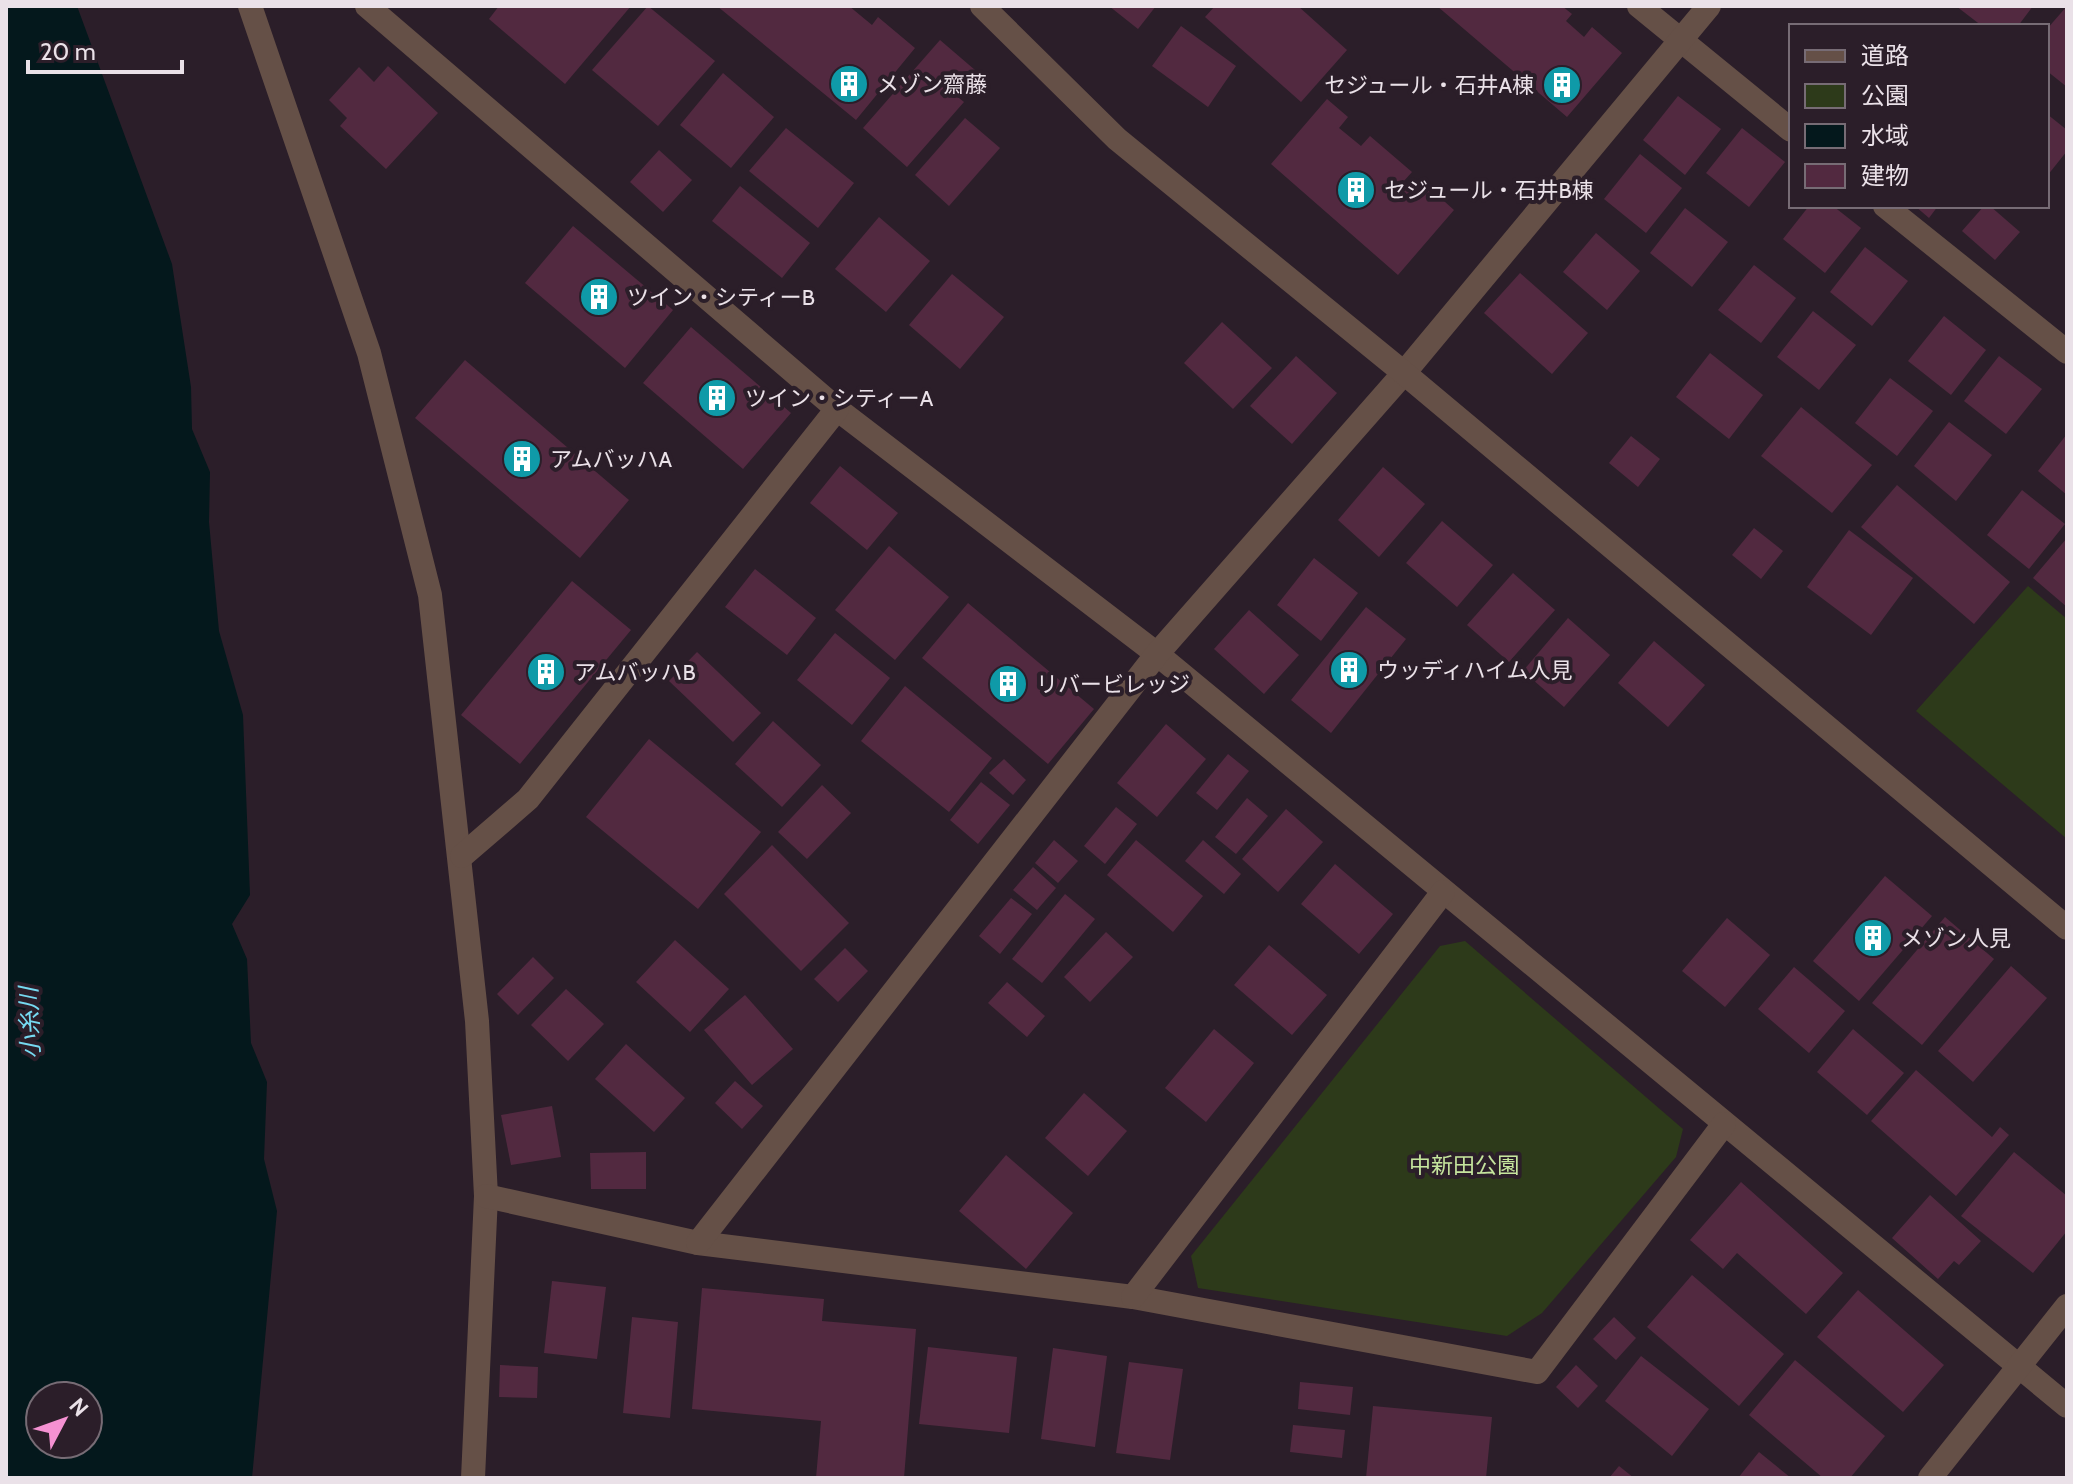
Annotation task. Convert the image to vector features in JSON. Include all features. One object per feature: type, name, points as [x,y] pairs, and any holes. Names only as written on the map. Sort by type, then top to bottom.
[{"type":"street","points":[[250,6],[369,353],[430,595],[462,856],[477,1021],[486,1196],[473,1478]]},
{"type":"street","points":[[367,6],[837,409],[1157,654],[2067,1406]]},
{"type":"street","points":[[982,6],[1117,139],[1404,373],[2067,928]]},
{"type":"street","points":[[1639,6],[1789,128]]},
{"type":"street","points":[[698,1243],[1157,654],[1404,373],[1709,6]]},
{"type":"street","points":[[1887,208],[2067,352]]},
{"type":"street","points":[[462,856],[528,799],[837,409]]},
{"type":"street","points":[[1133,1297],[1443,892]]},
{"type":"street","points":[[486,1196],[698,1243],[1133,1297],[1537,1372],[1724,1124]]},
{"type":"street","points":[[1930,1478],[2067,1306]]},
{"type":"green space","points":[[2028,586],[2067,619],[2067,839],[1916,711]]},
{"type":"green space","name":"中新田公園","points":[[1465,941],[1683,1129],[1676,1157],[1542,1313],[1507,1336],[1198,1288],[1191,1256],[1440,946]]},
{"type":"water","name":"小糸川","points":[[6,6],[77,6],[172,264],[191,387],[192,429],[210,472],[209,522],[219,631],[243,715],[250,895],[232,924],[247,959],[251,1043],[267,1082],[264,1159],[277,1211],[252,1478],[6,1478]]},
{"type":"building","points":[[499,6],[631,6],[565,84],[489,19]]},
{"type":"building","points":[[648,6],[715,61],[658,126],[592,70]]},
{"type":"building","name":"メゾン齋藤","points":[[717,6],[849,6],[872,25],[878,17],[915,48],[856,120]]},
{"type":"building","points":[[1109,6],[1156,6],[1138,29]]},
{"type":"building","points":[[1215,6],[1298,6],[1347,50],[1301,102],[1205,17]]},
{"type":"building","name":"セジュール・石井A棟","points":[[1437,6],[1562,6],[1572,14],[1566,21],[1584,37],[1592,27],[1622,53],[1567,117]]},
{"type":"building","points":[[1956,6],[2033,6],[2020,24],[1979,24]]},
{"type":"building","points":[[2067,6],[2067,87],[2049,73],[2049,27]]},
{"type":"building","points":[[1181,26],[1236,66],[1208,107],[1152,66]]},
{"type":"building","points":[[940,40],[975,70],[954,94],[964,102],[907,167],[863,128]]},
{"type":"building","points":[[388,66],[438,113],[386,169],[340,126],[347,118],[329,100],[359,67],[374,82]]},
{"type":"building","points":[[723,73],[774,117],[731,168],[680,125]]},
{"type":"building","points":[[1678,96],[1721,129],[1685,175],[1643,140]]},
{"type":"building","name":"セジュール・石井B棟","points":[[1327,99],[1348,117],[1339,128],[1361,146],[1370,136],[1412,172],[1403,182],[1417,195],[1426,185],[1454,210],[1398,275],[1271,164]]},
{"type":"building","points":[[2049,116],[2067,130],[2067,151],[2049,174]]},
{"type":"building","points":[[965,118],[1000,148],[949,206],[915,175]]},
{"type":"building","points":[[786,128],[854,183],[818,228],[749,171]]},
{"type":"building","points":[[1742,128],[1785,162],[1749,207],[1706,173]]},
{"type":"building","points":[[659,150],[692,180],[663,212],[630,182]]},
{"type":"building","points":[[1640,154],[1682,188],[1646,233],[1604,199]]},
{"type":"building","points":[[740,186],[810,243],[782,278],[712,221]]},
{"type":"building","points":[[1685,208],[1728,242],[1692,287],[1650,253]]},
{"type":"building","points":[[1807,208],[1836,208],[1861,228],[1825,273],[1783,239]]},
{"type":"building","points":[[1917,208],[1936,208],[1929,218]]},
{"type":"building","points":[[1982,208],[1992,208],[2020,232],[1995,260],[1962,231]]},
{"type":"building","points":[[879,217],[930,261],[886,312],[835,269]]},
{"type":"building","name":"ツイン・シティーB","points":[[573,226],[673,310],[625,368],[525,283]]},
{"type":"building","points":[[1596,233],[1640,271],[1607,310],[1563,272]]},
{"type":"building","points":[[1865,247],[1908,281],[1872,326],[1830,292]]},
{"type":"building","points":[[1754,265],[1796,298],[1761,343],[1718,310]]},
{"type":"building","points":[[1520,273],[1588,333],[1552,374],[1484,313]]},
{"type":"building","points":[[952,274],[1004,317],[960,369],[909,325]]},
{"type":"building","points":[[1813,311],[1856,345],[1819,390],[1777,357]]},
{"type":"building","points":[[1944,316],[1986,350],[1951,395],[1908,361]]},
{"type":"building","points":[[1222,322],[1272,368],[1233,409],[1184,363]]},
{"type":"building","name":"ツイン・シティーA","points":[[691,327],[791,413],[743,469],[643,383]]},
{"type":"building","points":[[1710,353],[1763,395],[1729,439],[1676,397]]},
{"type":"building","points":[[1296,356],[1337,393],[1292,444],[1250,406]]},
{"type":"building","points":[[1999,356],[2042,389],[2006,434],[1964,401]]},
{"type":"building","name":"アムバッハA","points":[[465,360],[629,500],[580,558],[415,418]]},
{"type":"building","points":[[1890,378],[1933,411],[1897,456],[1855,423]]},
{"type":"building","points":[[1801,407],[1872,465],[1832,513],[1761,456]]},
{"type":"building","points":[[1949,422],[1992,455],[1956,501],[1914,466]]},
{"type":"building","points":[[2067,434],[2067,495],[2038,471]]},
{"type":"building","points":[[1631,436],[1660,459],[1638,487],[1609,463]]},
{"type":"building","points":[[840,466],[898,513],[867,550],[810,503]]},
{"type":"building","points":[[1383,467],[1425,504],[1379,557],[1338,520]]},
{"type":"building","points":[[1897,485],[2010,582],[1974,624],[1861,527]]},
{"type":"building","points":[[2022,490],[2065,524],[2029,569],[1987,535]]},
{"type":"building","points":[[1442,521],[1493,565],[1457,607],[1406,563]]},
{"type":"building","points":[[1754,528],[1783,551],[1761,579],[1732,555]]},
{"type":"building","points":[[1849,530],[1913,578],[1871,635],[1807,587]]},
{"type":"building","points":[[2067,538],[2067,607],[2033,578]]},
{"type":"building","points":[[889,546],[949,597],[895,660],[835,610]]},
{"type":"building","points":[[1314,558],[1358,593],[1321,641],[1277,605]]},
{"type":"building","points":[[755,569],[816,618],[787,655],[725,607]]},
{"type":"building","points":[[1513,573],[1555,610],[1509,662],[1467,625]]},
{"type":"building","name":"アムバッハB","points":[[572,581],[631,630],[520,764],[461,715]]},
{"type":"building","name":"リバービレッジ","points":[[968,603],[1094,709],[1048,764],[922,658]]},
{"type":"building","name":"ウッディハイム人見","points":[[1366,607],[1406,639],[1331,733],[1291,700]]},
{"type":"building","points":[[1249,610],[1299,655],[1264,694],[1214,649]]},
{"type":"building","points":[[1568,618],[1610,655],[1564,707],[1523,671]]},
{"type":"building","points":[[835,633],[890,678],[852,725],[797,680]]},
{"type":"building","points":[[1654,641],[1705,685],[1668,727],[1618,683]]},
{"type":"building","points":[[697,652],[761,713],[733,742],[669,681]]},
{"type":"building","points":[[905,686],[992,758],[949,812],[861,741]]},
{"type":"building","points":[[773,721],[821,765],[782,807],[735,764]]},
{"type":"building","points":[[1166,724],[1206,759],[1157,817],[1117,783]]},
{"type":"building","points":[[649,739],[761,832],[698,909],[586,817]]},
{"type":"building","points":[[1228,754],[1249,771],[1217,810],[1196,793]]},
{"type":"building","points":[[1004,759],[1026,780],[1013,795],[989,773]]},
{"type":"building","points":[[981,782],[1010,805],[978,844],[950,820]]},
{"type":"building","points":[[822,785],[851,813],[807,859],[778,832]]},
{"type":"building","points":[[1247,798],[1268,816],[1236,854],[1215,837]]},
{"type":"building","points":[[1116,807],[1137,824],[1105,864],[1084,846]]},
{"type":"building","points":[[1286,809],[1323,842],[1278,892],[1242,859]]},
{"type":"building","points":[[1054,840],[1078,861],[1058,883],[1035,863]]},
{"type":"building","points":[[1136,840],[1203,896],[1173,932],[1107,875]]},
{"type":"building","points":[[1203,840],[1241,874],[1224,894],[1185,861]]},
{"type":"building","points":[[772,845],[849,923],[801,971],[724,894]]},
{"type":"building","points":[[1335,864],[1393,914],[1359,954],[1301,904]]},
{"type":"building","points":[[1033,867],[1056,888],[1037,910],[1013,890]]},
{"type":"building","name":"メゾン人見","points":[[1885,876],[1932,916],[1859,1001],[1813,961]]},
{"type":"building","points":[[1065,894],[1095,919],[1042,983],[1012,959]]},
{"type":"building","points":[[1011,898],[1032,914],[1000,954],[979,936]]},
{"type":"building","points":[[1945,917],[1994,959],[1922,1045],[1872,1003]]},
{"type":"building","points":[[1727,918],[1770,955],[1725,1007],[1682,971]]},
{"type":"building","points":[[1106,932],[1133,957],[1090,1002],[1064,977]]},
{"type":"building","points":[[675,940],[729,989],[690,1032],[636,982]]},
{"type":"building","points":[[1269,945],[1327,995],[1292,1035],[1234,985]]},
{"type":"building","points":[[845,948],[868,971],[838,1002],[814,979]]},
{"type":"building","points":[[533,957],[554,978],[518,1015],[497,994]]},
{"type":"building","points":[[2011,966],[2047,998],[1973,1082],[1938,1051]]},
{"type":"building","points":[[1794,967],[1845,1011],[1809,1053],[1758,1009]]},
{"type":"building","points":[[1007,982],[1045,1016],[1027,1037],[988,1003]]},
{"type":"building","points":[[566,989],[604,1024],[568,1061],[531,1025]]},
{"type":"building","points":[[745,995],[793,1049],[752,1085],[704,1030]]},
{"type":"building","points":[[1214,1029],[1254,1063],[1206,1122],[1165,1088]]},
{"type":"building","points":[[1853,1029],[1904,1073],[1867,1115],[1817,1072]]},
{"type":"building","points":[[626,1044],[685,1098],[654,1132],[595,1079]]},
{"type":"building","points":[[1916,1070],[1992,1137],[2000,1127],[2009,1135],[1956,1196],[1871,1121]]},
{"type":"building","points":[[735,1081],[763,1106],[742,1129],[715,1103]]},
{"type":"building","points":[[1084,1093],[1127,1131],[1088,1176],[1045,1138]]},
{"type":"building","points":[[552,1106],[561,1157],[511,1165],[501,1115]]},
{"type":"building","points":[[646,1152],[646,1189],[591,1189],[590,1153]]},
{"type":"building","points":[[2014,1152],[2067,1196],[2067,1231],[2033,1273],[1961,1216]]},
{"type":"building","points":[[1006,1155],[1073,1213],[1026,1269],[959,1211]]},
{"type":"building","points":[[1741,1182],[1843,1273],[1806,1314],[1737,1253],[1723,1269],[1690,1240]]},
{"type":"building","points":[[1930,1195],[1981,1241],[1959,1265],[1954,1261],[1938,1279],[1892,1238]]},
{"type":"building","points":[[1692,1275],[1784,1354],[1739,1406],[1647,1327]]},
{"type":"building","points":[[552,1281],[606,1287],[597,1359],[544,1353]]},
{"type":"building","points":[[702,1288],[824,1299],[822,1321],[916,1329],[904,1478],[816,1478],[821,1421],[692,1409]]},
{"type":"building","points":[[1858,1290],[1944,1365],[1903,1412],[1817,1337]]},
{"type":"building","points":[[632,1317],[678,1322],[670,1418],[623,1413]]},
{"type":"building","points":[[1614,1317],[1636,1338],[1616,1360],[1593,1339]]},
{"type":"building","points":[[928,1347],[1017,1357],[1009,1433],[919,1424]]},
{"type":"building","points":[[1053,1348],[1107,1356],[1095,1447],[1041,1439]]},
{"type":"building","points":[[1641,1356],[1709,1409],[1672,1456],[1605,1401]]},
{"type":"building","points":[[1795,1360],[1885,1436],[1850,1478],[1823,1478],[1749,1415]]},
{"type":"building","points":[[1129,1362],[1183,1369],[1170,1460],[1116,1453]]},
{"type":"building","points":[[500,1365],[538,1367],[537,1398],[499,1397]]},
{"type":"building","points":[[1576,1365],[1598,1386],[1578,1408],[1556,1387]]},
{"type":"building","points":[[1300,1382],[1353,1387],[1350,1415],[1298,1409]]},
{"type":"building","points":[[1373,1406],[1492,1417],[1486,1478],[1366,1478]]},
{"type":"building","points":[[1293,1425],[1345,1430],[1342,1458],[1290,1452]]},
{"type":"building","points":[[1759,1452],[1791,1478],[1738,1478]]},
{"type":"building","points":[[1619,1466],[1634,1478],[1609,1478]]},
{"type":"place","name":"メゾン齋藤","points":[[849,84]]},
{"type":"place","name":"セジュール・石井A棟","points":[[1562,85]]},
{"type":"place","name":"セジュール・石井B棟","points":[[1356,190]]},
{"type":"place","name":"ツイン・シティーB","points":[[599,297]]},
{"type":"place","name":"ツイン・シティーA","points":[[717,398]]},
{"type":"place","name":"アムバッハA","points":[[522,459]]},
{"type":"place","name":"ウッディハイム人見","points":[[1349,670]]},
{"type":"place","name":"アムバッハB","points":[[546,672]]},
{"type":"place","name":"リバービレッジ","points":[[1008,684]]},
{"type":"place","name":"メゾン人見","points":[[1873,938]]}]
